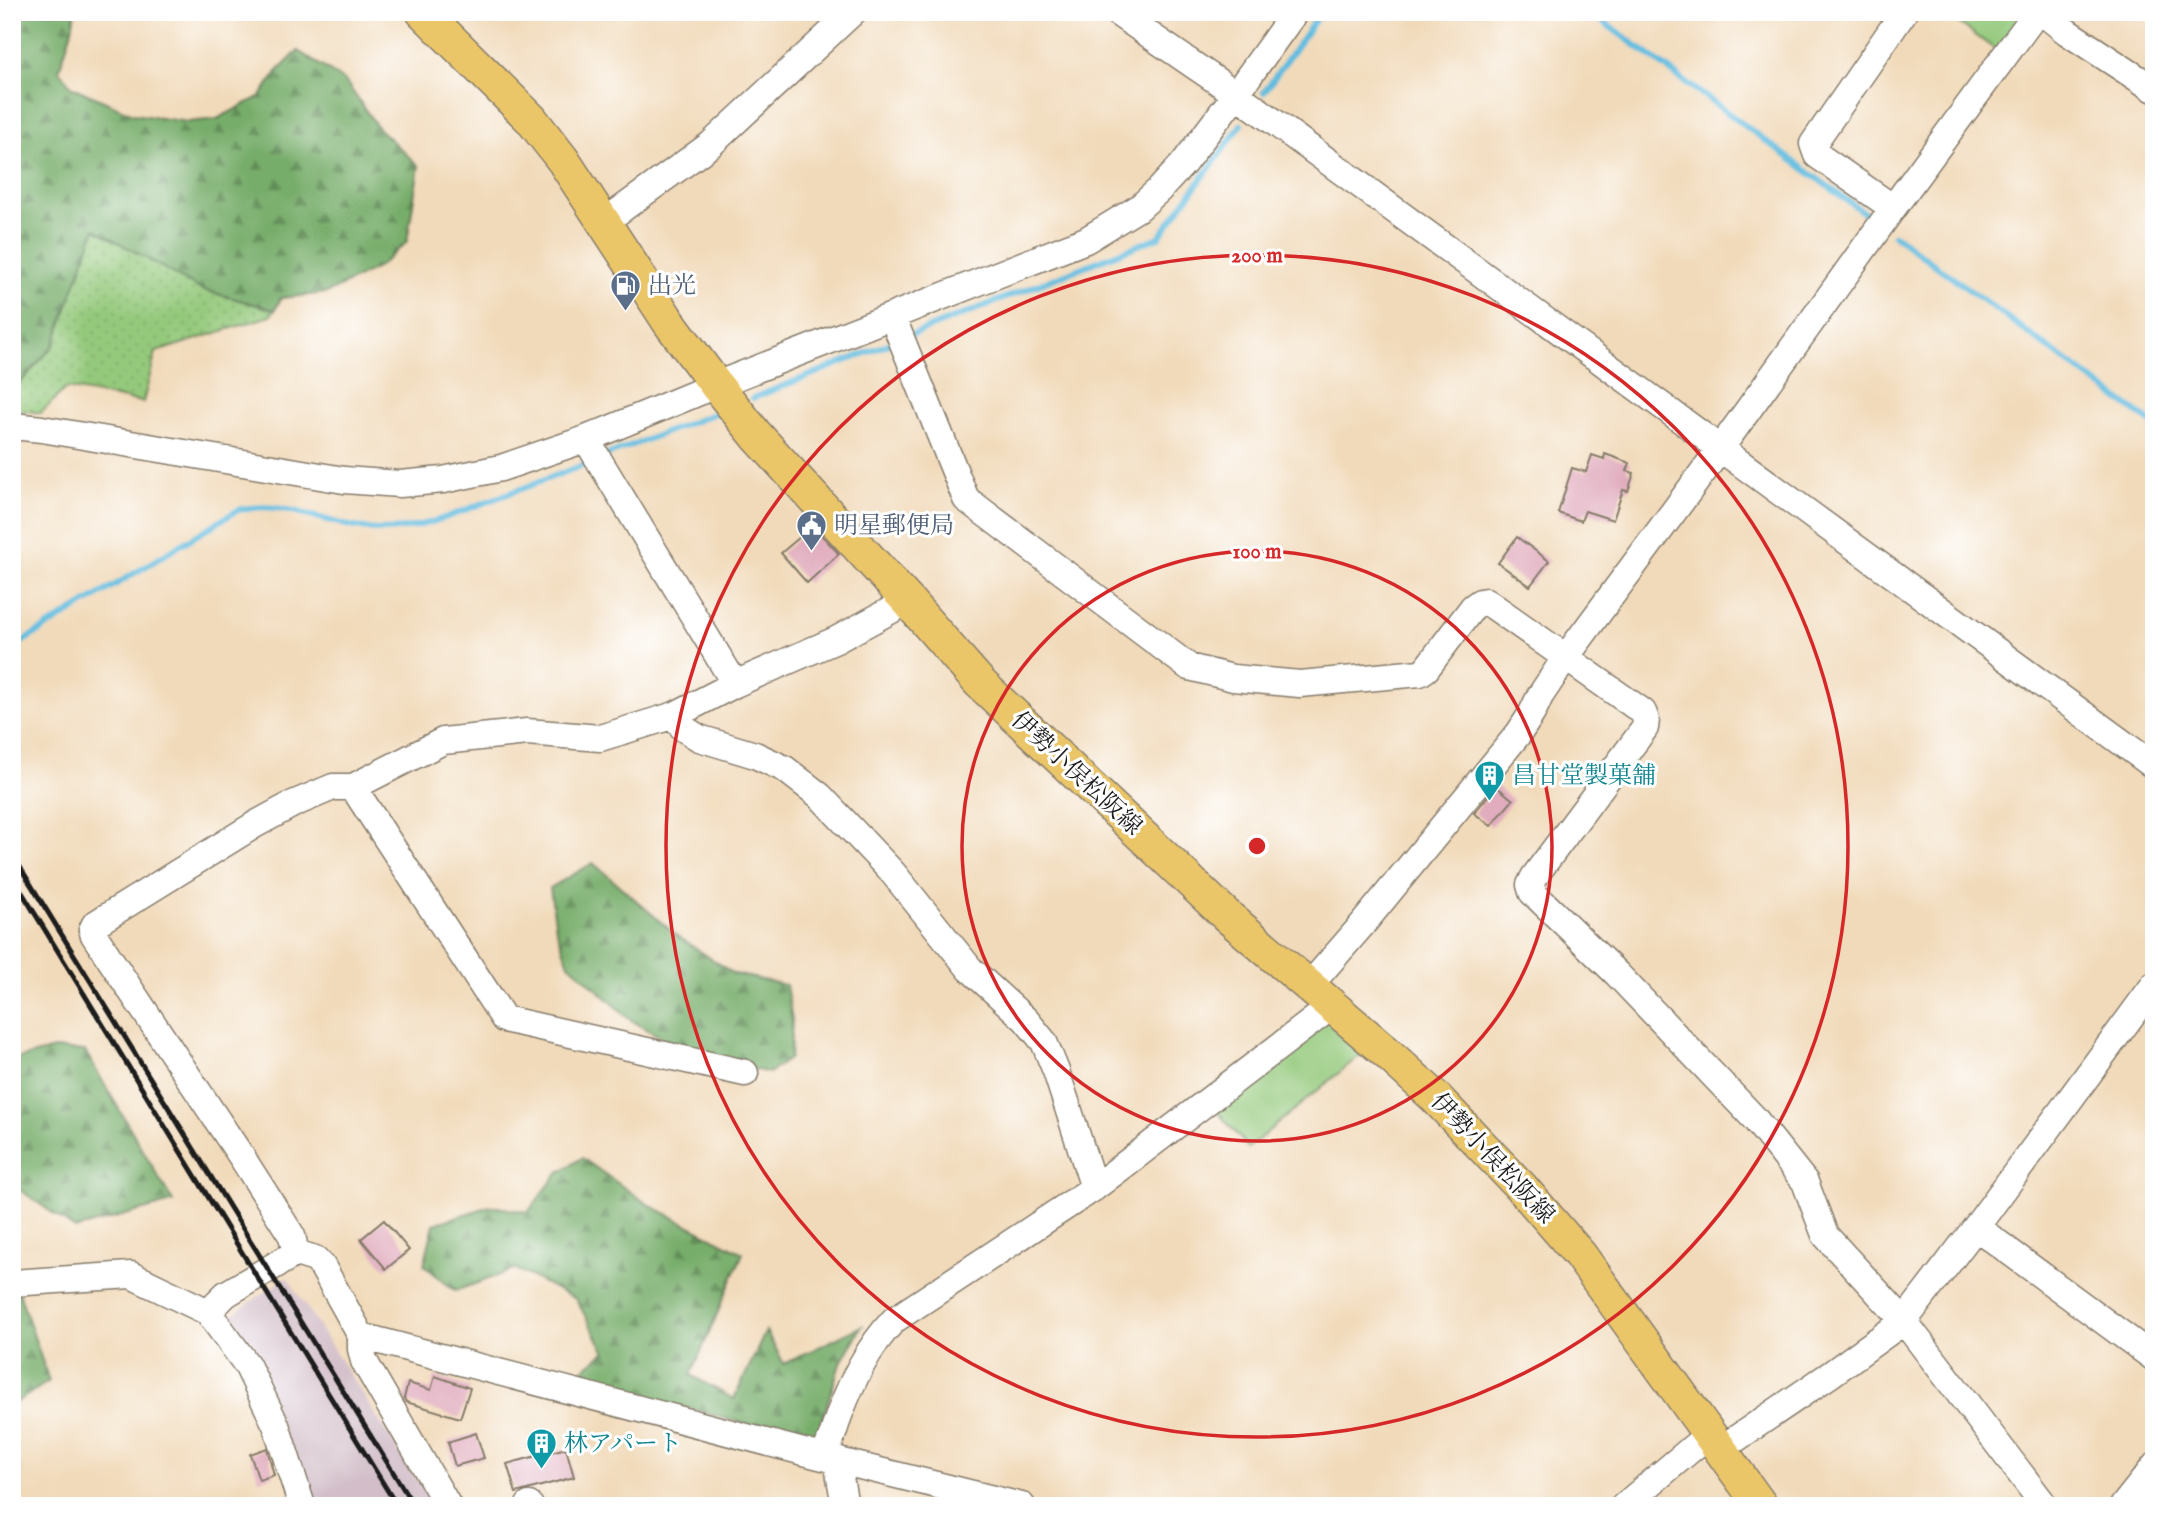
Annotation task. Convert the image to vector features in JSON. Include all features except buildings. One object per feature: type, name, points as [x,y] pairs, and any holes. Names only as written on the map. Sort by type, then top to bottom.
[{"type":"main road","name":"伊勢小俣松阪線","points":[[423,12],[531,119],[563,160],[669,322],[757,436],[990,692],[1226,915],[1436,1098],[1522,1188],[1580,1255],[1761,1506]]},
{"type":"street","points":[[604,222],[710,145],[853,12]]},
{"type":"street","points":[[1116,12],[1236,94],[2154,766]]},
{"type":"street","points":[[12,426],[344,480],[400,484],[443,480],[594,452],[716,385],[898,332],[1114,225],[1140,207],[1183,164],[1295,12]]},
{"type":"street","points":[[1893,208],[1817,155],[1812,144],[1904,12]]},
{"type":"street","points":[[845,1506],[826,1451],[853,1381],[882,1332],[894,1320],[1094,1188],[1320,996],[1504,754],[1566,657],[2039,12],[2154,89]]},
{"type":"street","points":[[898,332],[966,499],[1189,667],[1233,678],[1300,684],[1420,673],[1426,669],[1473,607],[1486,601],[1643,712],[1645,728],[1534,877],[1530,885],[1532,892],[1617,974],[1754,1118],[1805,1182],[1825,1235],[1904,1321],[2045,1506]]},
{"type":"street","points":[[594,452],[735,684]]},
{"type":"street","points":[[296,1253],[292,1236],[272,1204],[92,930],[95,924],[293,804],[333,788],[353,787],[443,741],[527,732],[600,738],[675,715],[735,684],[836,640],[908,601]]},
{"type":"street","points":[[675,715],[683,728],[699,738],[755,755],[785,769],[820,796],[893,873],[970,969],[1026,1020],[1044,1042],[1056,1071],[1094,1188]]},
{"type":"street","points":[[353,787],[504,1019],[745,1073]]},
{"type":"street","points":[[1624,1506],[1716,1441],[1823,1378],[1904,1321],[2154,985]]},
{"type":"street","points":[[1976,1227],[2154,1359]]},
{"type":"street","points":[[208,1312],[226,1294],[296,1253],[315,1259],[322,1266],[361,1336],[364,1362],[448,1506]]},
{"type":"street","points":[[12,1283],[131,1275],[208,1312],[247,1365],[276,1425],[302,1506]]},
{"type":"street","points":[[361,1336],[1022,1506]]},
{"type":"street","points":[[2123,1506],[2154,1467]]},
{"type":"shaded area","points":[[287,1277],[434,1506],[308,1506],[256,1355],[232,1315]]},
{"type":"green space","points":[[12,12],[75,12],[59,70],[72,87],[133,114],[188,122],[217,119],[261,96],[277,72],[298,51],[345,81],[379,129],[419,166],[407,242],[377,268],[327,293],[281,298],[275,310],[200,289],[95,229],[54,345],[12,392]]},
{"type":"green space","points":[[1944,12],[2020,12],[2022,23],[2000,53]]},
{"type":"green space","points":[[94,228],[200,289],[275,310],[270,316],[156,352],[143,402],[66,388],[41,413],[12,409],[12,392],[54,345]]},
{"type":"green space","points":[[593,863],[676,935],[734,974],[786,985],[792,1020],[790,1058],[769,1073],[688,1053],[631,1020],[569,964],[556,929],[550,888]]},
{"type":"green space","points":[[1329,1018],[1364,1052],[1248,1148],[1214,1107]]},
{"type":"green space","points":[[54,1049],[85,1051],[173,1202],[75,1229],[19,1189],[12,1171],[12,1060]]},
{"type":"green space","points":[[582,1158],[649,1205],[743,1253],[691,1375],[734,1399],[766,1331],[784,1364],[862,1326],[840,1364],[815,1443],[573,1377],[605,1352],[576,1299],[516,1269],[455,1291],[424,1265],[434,1224],[490,1206],[528,1212],[558,1173]]},
{"type":"green space","points":[[19,1292],[49,1381],[12,1405],[12,1293]]},
{"type":"waterway","points":[[1264,92],[1321,12]]},
{"type":"waterway","points":[[1590,12],[1867,215]]},
{"type":"waterway","points":[[906,337],[1159,237],[1241,125]]},
{"type":"waterway","points":[[1894,235],[2154,425]]},
{"type":"waterway","points":[[753,398],[896,341]]},
{"type":"waterway","points":[[604,456],[716,413]]},
{"type":"waterway","points":[[12,648],[238,510],[274,508],[361,528],[394,530],[423,525],[450,516],[591,462]]},
{"type":"railway","points":[[12,854],[414,1506]]},
{"type":"railway","points":[[12,876],[397,1506]]},
{"type":"place","name":"出光","points":[[625,313]]},
{"type":"place","name":"明星郵便局","points":[[811,553]]},
{"type":"place","name":"昌甘堂製菓舗","points":[[1489,803]]},
{"type":"place","name":"林アパート","points":[[541,1471]]}]
